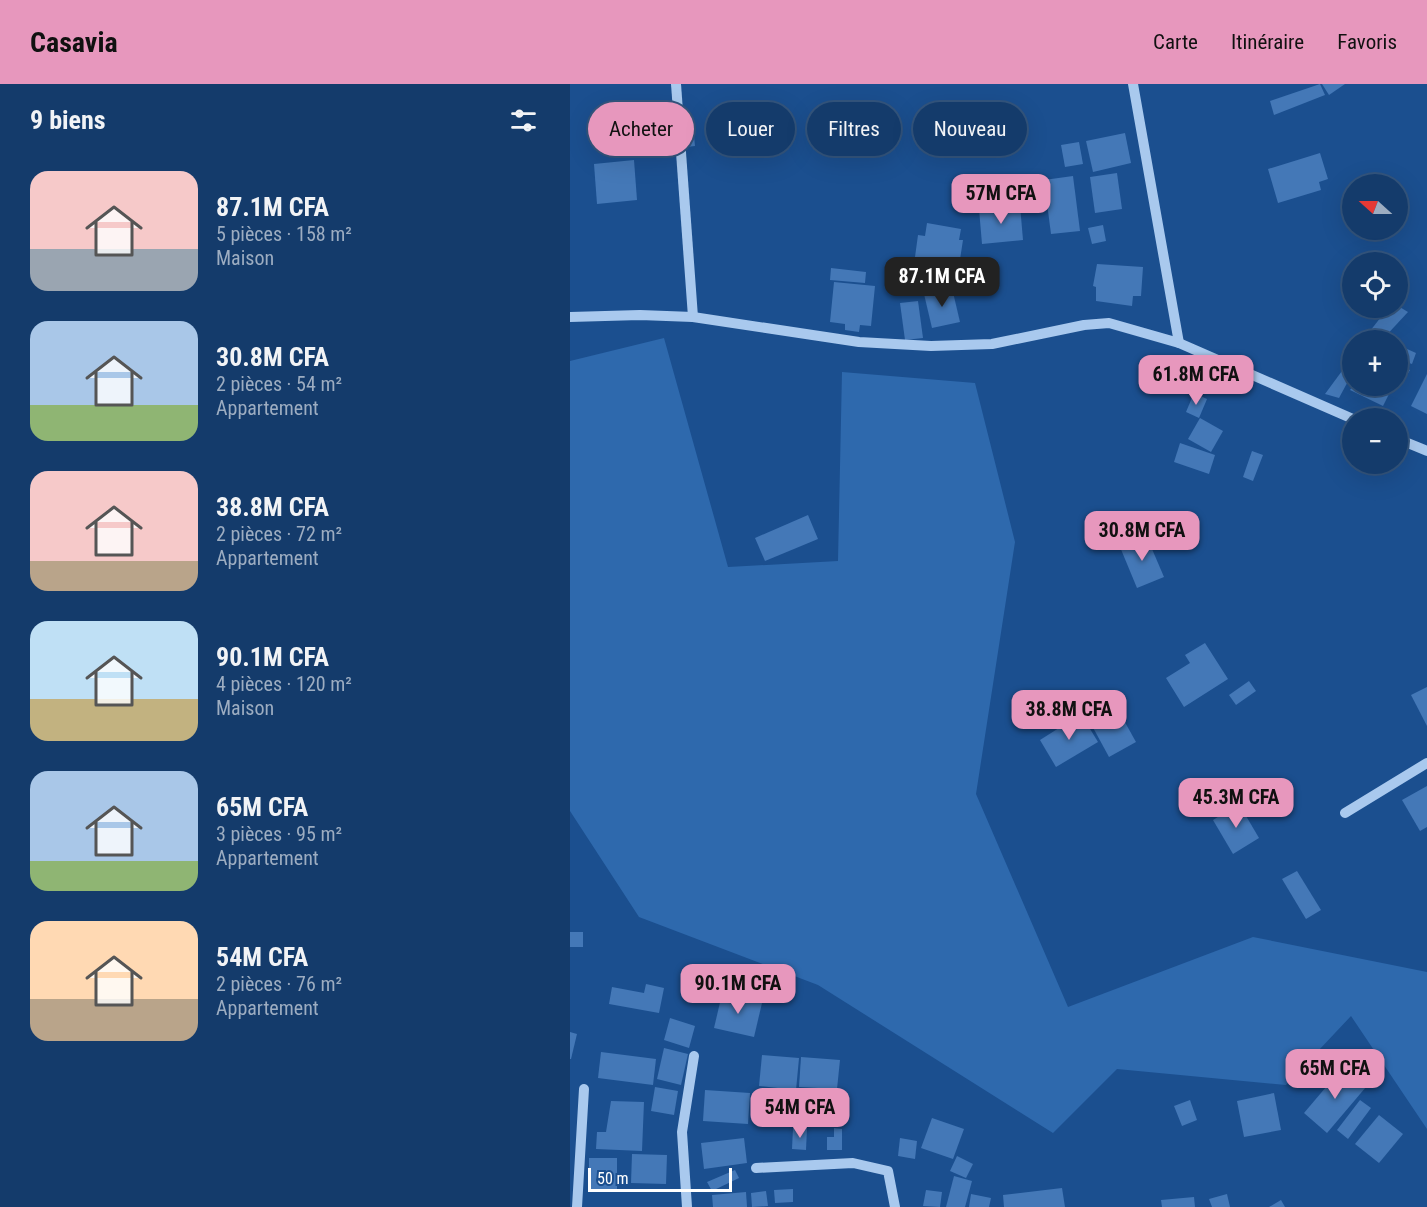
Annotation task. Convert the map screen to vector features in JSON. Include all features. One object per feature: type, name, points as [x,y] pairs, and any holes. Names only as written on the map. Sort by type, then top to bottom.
[{"type":"street","points":[[676,84],[693,317]]},
{"type":"street","points":[[1133,84],[1179,343]]},
{"type":"street","points":[[570,317],[640,315],[693,317],[859,342],[931,346],[992,344],[1084,325],[1109,323],[1179,343],[1342,414]]},
{"type":"street","points":[[1408,443],[1427,451]]},
{"type":"street","points":[[1345,813],[1427,763]]},
{"type":"street","points":[[687,1207],[682,1132],[694,1056]]},
{"type":"street","points":[[577,1207],[584,1089]]},
{"type":"street","points":[[756,1168],[853,1163],[888,1171],[895,1207]]},
{"type":"shaded area","points":[[664,338],[728,567],[838,561],[842,372],[975,383],[1015,542],[976,794],[1068,1007],[1253,937],[1427,972],[1427,1129],[1351,1016],[1286,1085],[1117,1069],[1053,1133],[818,985],[639,917],[570,811],[570,361]]},
{"type":"building","points":[[1320,84],[1325,95],[1274,115],[1270,101]]},
{"type":"building","points":[[1322,84],[1345,84],[1329,95]]},
{"type":"building","points":[[1125,133],[1131,163],[1093,172],[1086,141]]},
{"type":"building","points":[[1079,142],[1083,164],[1065,167],[1061,145]]},
{"type":"building","points":[[1320,153],[1328,179],[1319,182],[1321,190],[1278,203],[1268,169]]},
{"type":"building","points":[[634,160],[637,200],[597,204],[594,164]]},
{"type":"building","points":[[1117,173],[1122,209],[1095,213],[1090,177]]},
{"type":"building","points":[[1073,176],[1080,231],[1051,234],[1044,180]]},
{"type":"building","points":[[1020,205],[1023,240],[982,244],[979,209]]},
{"type":"building","points":[[927,223],[961,229],[959,240],[963,240],[957,279],[919,273],[922,258],[915,257],[918,235],[925,236]]},
{"type":"building","points":[[1103,225],[1106,241],[1092,244],[1088,228]]},
{"type":"building","points":[[1097,264],[1143,267],[1141,296],[1133,296],[1132,306],[1096,301],[1096,287],[1093,286]]},
{"type":"building","points":[[831,268],[866,272],[865,283],[830,280]]},
{"type":"building","points":[[834,282],[875,286],[871,326],[860,325],[859,332],[845,330],[845,324],[830,322]]},
{"type":"building","points":[[952,288],[960,322],[932,328],[924,294]]},
{"type":"building","points":[[918,301],[923,338],[905,340],[900,303]]},
{"type":"building","points":[[1380,318],[1402,318],[1391,330],[1371,330]]},
{"type":"building","points":[[1408,349],[1416,353],[1412,364],[1408,363]]},
{"type":"building","points":[[1342,371],[1342,392],[1339,398],[1325,394]]},
{"type":"building","points":[[1427,374],[1427,414],[1411,406]]},
{"type":"building","points":[[1194,393],[1207,399],[1199,418],[1186,412]]},
{"type":"building","points":[[1362,396],[1388,396],[1383,406]]},
{"type":"building","points":[[1200,418],[1223,431],[1211,452],[1188,439]]},
{"type":"building","points":[[1180,443],[1215,455],[1209,474],[1174,462]]},
{"type":"building","points":[[1252,451],[1263,455],[1253,481],[1243,477]]},
{"type":"building","points":[[808,515],[818,539],[765,561],[755,538]]},
{"type":"building","points":[[1146,535],[1164,577],[1137,588],[1120,547]]},
{"type":"building","points":[[1205,643],[1228,679],[1184,707],[1166,678],[1190,663],[1185,655]]},
{"type":"building","points":[[1249,681],[1256,691],[1236,705],[1229,695]]},
{"type":"building","points":[[1427,687],[1427,726],[1411,695]]},
{"type":"building","points":[[1117,708],[1136,742],[1109,757],[1090,722]]},
{"type":"building","points":[[1081,714],[1098,742],[1056,767],[1040,740]]},
{"type":"building","points":[[1427,786],[1427,827],[1420,831],[1402,800]]},
{"type":"building","points":[[1239,804],[1259,838],[1233,854],[1213,820]]},
{"type":"building","points":[[1297,871],[1321,910],[1306,919],[1282,879]]},
{"type":"building","points":[[570,932],[583,932],[583,947],[570,947]]},
{"type":"building","points":[[646,984],[664,988],[659,1013],[609,1004],[612,987],[644,993]]},
{"type":"building","points":[[722,994],[762,1003],[754,1037],[714,1028]]},
{"type":"building","points":[[670,1018],[695,1026],[689,1048],[664,1040]]},
{"type":"building","points":[[570,1032],[577,1034],[571,1059],[570,1059]]},
{"type":"building","points":[[664,1048],[688,1054],[681,1085],[657,1079]]},
{"type":"building","points":[[601,1052],[656,1059],[653,1085],[598,1078]]},
{"type":"building","points":[[1368,1053],[1383,1066],[1371,1080],[1357,1067]]},
{"type":"building","points":[[762,1055],[799,1058],[796,1090],[759,1086]]},
{"type":"building","points":[[801,1057],[840,1060],[837,1089],[799,1087]]},
{"type":"building","points":[[1343,1067],[1366,1087],[1327,1133],[1304,1113]]},
{"type":"building","points":[[655,1087],[678,1091],[674,1115],[651,1111]]},
{"type":"building","points":[[705,1090],[750,1093],[748,1124],[703,1121]]},
{"type":"building","points":[[1274,1093],[1281,1130],[1244,1137],[1237,1101]]},
{"type":"building","points":[[1190,1100],[1197,1120],[1182,1126],[1174,1106]]},
{"type":"building","points":[[1360,1100],[1371,1108],[1348,1139],[1337,1130]]},
{"type":"building","points":[[611,1101],[644,1102],[642,1151],[596,1149],[597,1132],[606,1132]]},
{"type":"building","points":[[800,1107],[844,1109],[844,1126],[800,1124]]},
{"type":"building","points":[[1379,1115],[1403,1134],[1379,1163],[1355,1144]]},
{"type":"building","points":[[932,1118],[964,1129],[953,1159],[921,1148]]},
{"type":"building","points":[[793,1128],[807,1128],[806,1150],[792,1149]]},
{"type":"building","points":[[834,1128],[842,1129],[842,1150],[827,1150],[827,1137],[834,1137]]},
{"type":"building","points":[[744,1138],[747,1163],[704,1169],[701,1143]]},
{"type":"building","points":[[900,1138],[917,1141],[915,1159],[898,1156]]},
{"type":"building","points":[[632,1154],[667,1155],[666,1184],[631,1183]]},
{"type":"building","points":[[957,1156],[973,1164],[966,1178],[950,1171]]},
{"type":"building","points":[[589,1158],[617,1158],[617,1192],[589,1191]]},
{"type":"building","points":[[735,1170],[739,1178],[712,1191],[707,1182]]},
{"type":"building","points":[[954,1176],[972,1181],[965,1207],[946,1207]]},
{"type":"building","points":[[1062,1188],[1065,1207],[1004,1207],[1003,1195]]},
{"type":"building","points":[[793,1189],[793,1202],[775,1203],[774,1190]]},
{"type":"building","points":[[926,1190],[942,1192],[940,1207],[923,1206]]},
{"type":"building","points":[[766,1191],[768,1206],[752,1207],[751,1193]]},
{"type":"building","points":[[746,1192],[747,1207],[713,1207],[712,1195]]},
{"type":"building","points":[[971,1194],[991,1198],[989,1207],[969,1207]]},
{"type":"building","points":[[1227,1194],[1230,1207],[1212,1207],[1209,1199]]},
{"type":"building","points":[[1194,1197],[1195,1207],[1162,1207],[1161,1200]]},
{"type":"building","points":[[1281,1200],[1285,1207],[1269,1207]]}]
